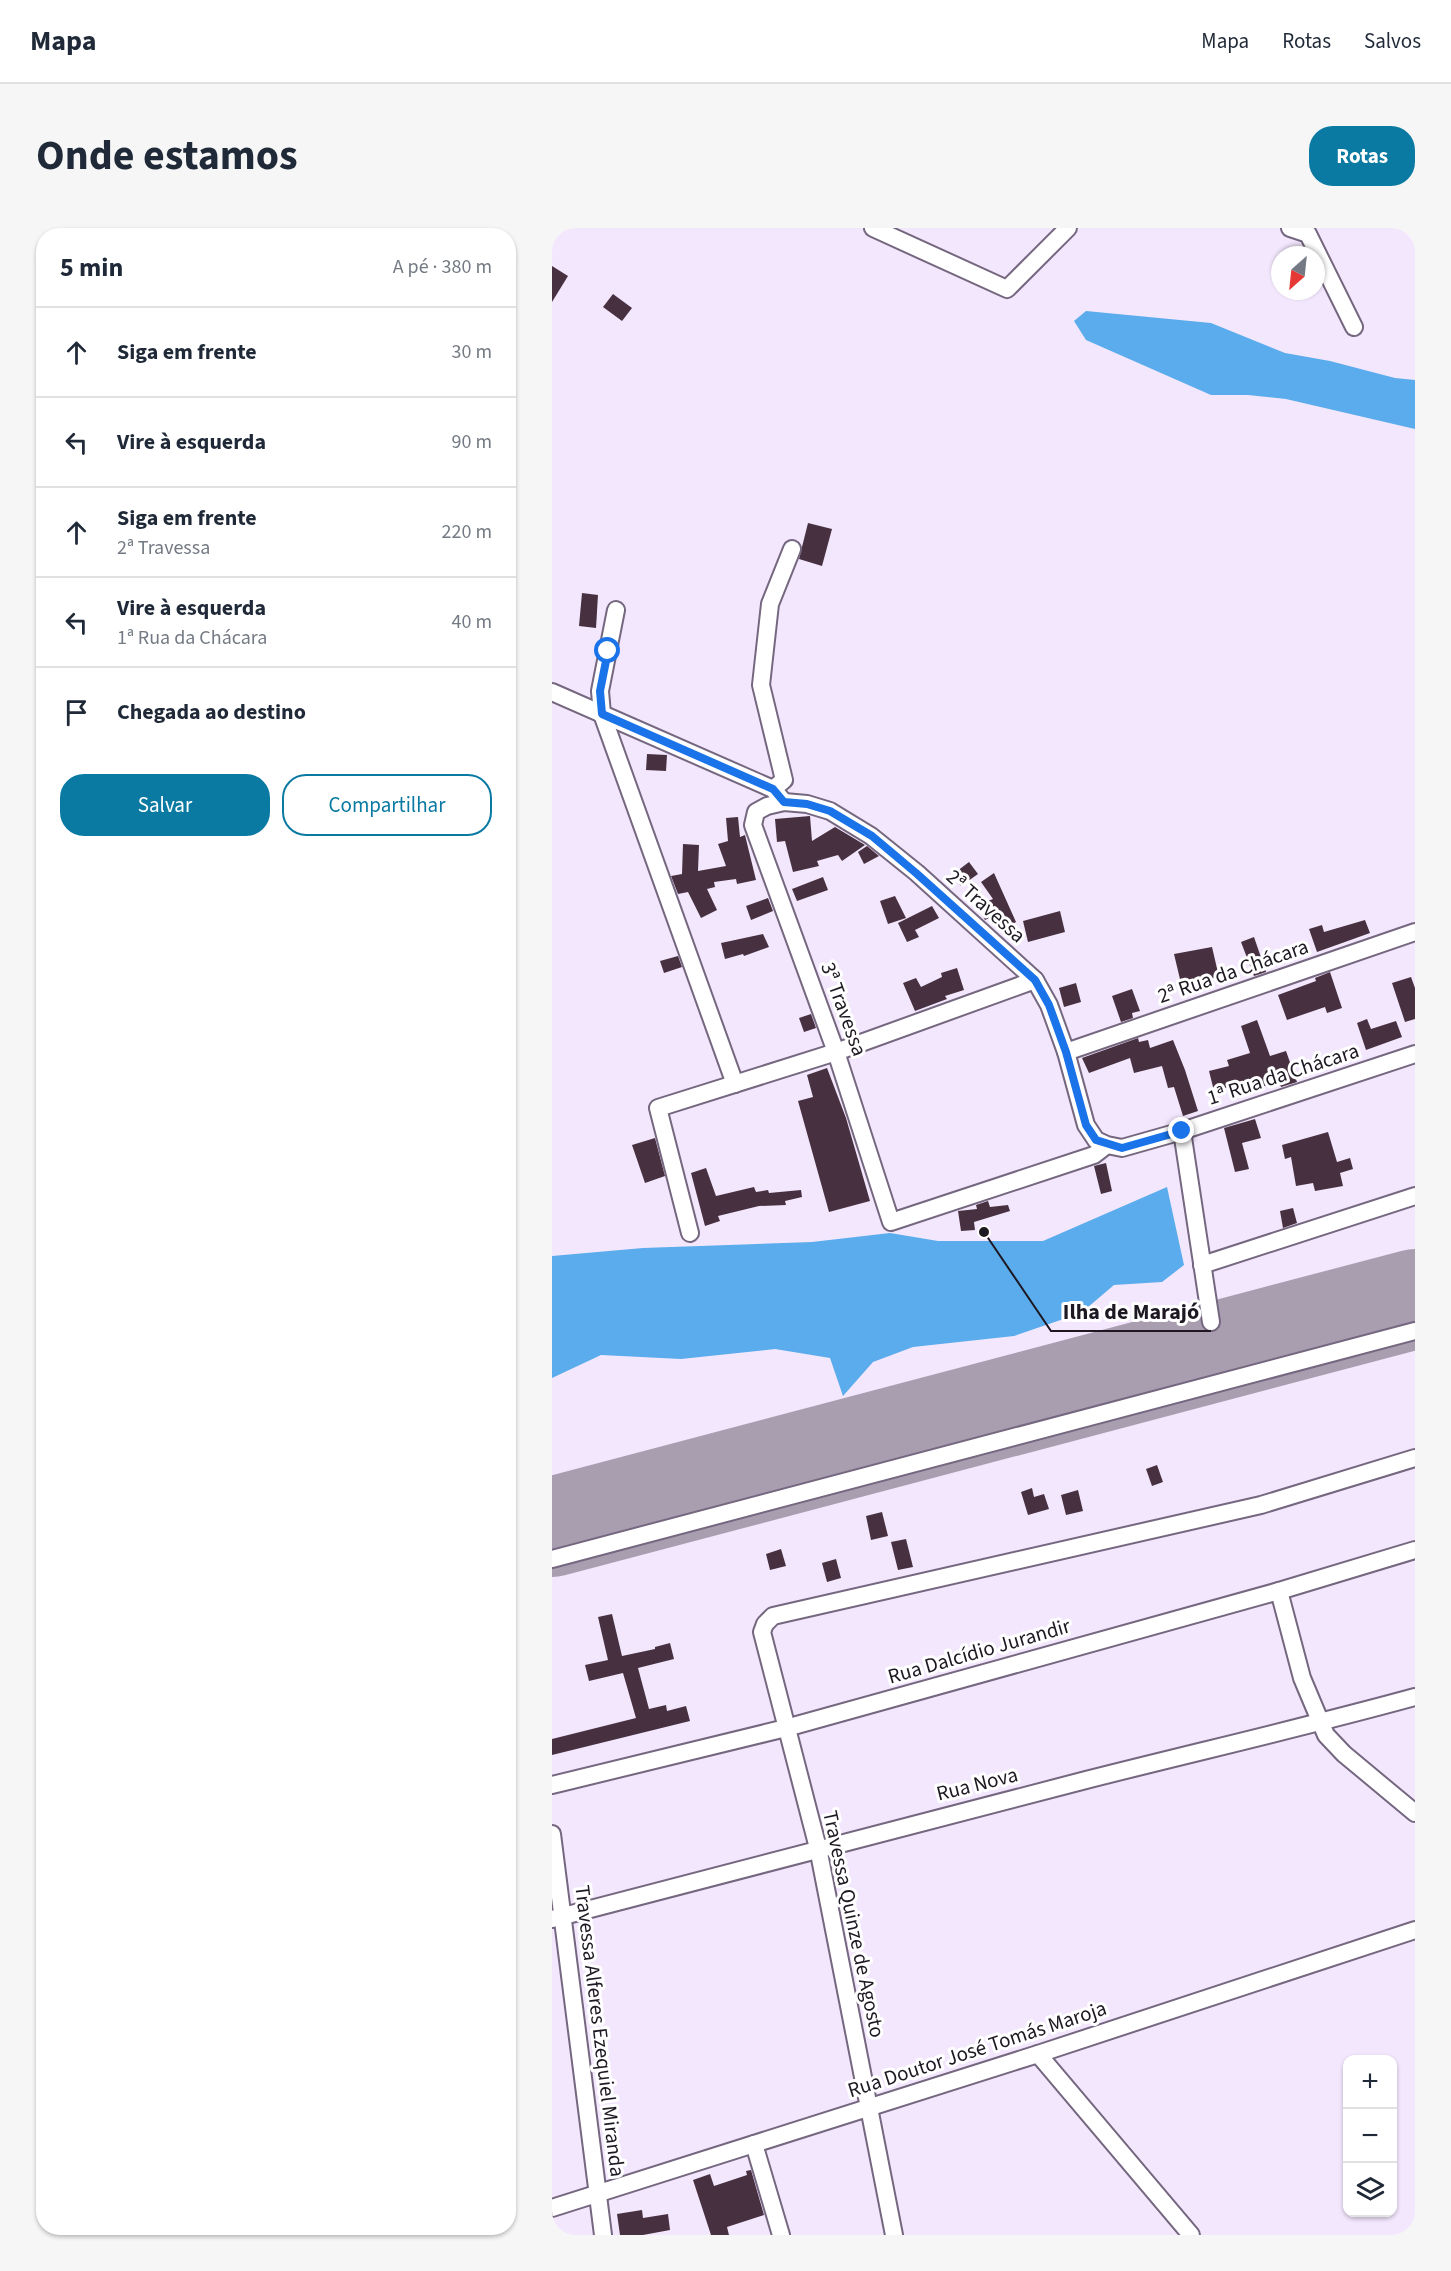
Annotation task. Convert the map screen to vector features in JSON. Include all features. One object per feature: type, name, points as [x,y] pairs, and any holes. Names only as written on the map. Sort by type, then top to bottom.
[{"type":"street","points":[[873,228],[1008,289],[1068,228]]},
{"type":"street","points":[[1290,228],[1308,234],[1354,327]]},
{"type":"street","points":[[552,692],[778,795],[784,780],[761,685],[770,604],[792,549]]},
{"type":"street","points":[[616,610],[600,691],[602,714],[735,1084]]},
{"type":"street","name":"2ª Travessa","points":[[756,812],[767,806],[778,795],[830,811],[872,836],[1035,980],[1049,1005],[1066,1052],[1086,1125],[1101,1143]]},
{"type":"street","name":"3ª Travessa","points":[[756,812],[753,825],[836,1052],[891,1222],[1094,1155],[1101,1143]]},
{"type":"street","name":"2ª Rua da Chácara","points":[[1066,1052],[1415,932]]},
{"type":"street","points":[[690,1233],[658,1108],[836,1052],[1035,980]]},
{"type":"street","name":"1ª Rua da Chácara","points":[[1101,1143],[1122,1148],[1182,1131],[1415,1054]]},
{"type":"street","points":[[1182,1131],[1211,1322]]},
{"type":"street","points":[[1202,1265],[1415,1196]]},
{"type":"street","points":[[552,1559],[1415,1331]]},
{"type":"street","name":"Travessa Quinze de Agosto","points":[[894,2235],[818,1848],[762,1632],[765,1624],[772,1616],[1261,1505],[1415,1458]]},
{"type":"street","name":"Rua Dalcídio Jurandir","points":[[552,1785],[786,1728],[1279,1591],[1415,1550]]},
{"type":"street","points":[[1279,1591],[1302,1678],[1326,1735],[1344,1754],[1415,1813]]},
{"type":"street","name":"Rua Nova","points":[[558,1917],[818,1848],[1191,1753],[1320,1723],[1415,1697]]},
{"type":"street","name":"Travessa Alferes Ezequiel Miranda","points":[[552,1834],[558,1917],[603,2235]]},
{"type":"street","name":"Rua Doutor José Tomás Maroja","points":[[552,2208],[1038,2054],[1415,1930]]},
{"type":"street","points":[[1038,2054],[1191,2235]]},
{"type":"street","points":[[754,2144],[781,2235]]},
{"type":"water","points":[[1086,311],[1211,323],[1285,353],[1330,361],[1395,378],[1415,380],[1415,429],[1286,399],[1248,395],[1211,395],[1086,340],[1074,321]]},
{"type":"water","points":[[1167,1187],[1184,1265],[1162,1282],[1114,1285],[1081,1313],[1014,1336],[913,1347],[873,1362],[843,1396],[830,1358],[775,1349],[681,1359],[601,1355],[552,1378],[552,1256],[643,1248],[812,1242],[890,1233],[938,1241],[1043,1241]]},
{"type":"building","points":[[552,266],[568,276],[552,302]]},
{"type":"building","points":[[613,294],[632,308],[622,321],[603,307]]},
{"type":"building","points":[[808,523],[832,529],[822,566],[799,559]]},
{"type":"building","points":[[582,593],[598,595],[596,628],[579,626]]},
{"type":"building","points":[[647,754],[667,755],[666,771],[646,770]]},
{"type":"building","points":[[810,816],[812,841],[835,827],[865,845],[842,861],[838,855],[817,861],[819,866],[793,872],[785,841],[777,842],[775,819]]},
{"type":"building","points":[[738,817],[740,837],[745,835],[756,880],[737,884],[736,879],[714,882],[715,887],[707,889],[717,910],[701,918],[688,892],[678,894],[671,876],[682,874],[683,844],[699,845],[698,871],[726,866],[718,844],[728,841],[726,818]]},
{"type":"building","points":[[867,846],[879,856],[864,864],[858,852]]},
{"type":"building","points":[[969,862],[978,874],[961,886],[952,875]]},
{"type":"building","points":[[994,873],[1016,922],[1011,925],[1002,912],[985,920],[978,905],[993,899],[981,882]]},
{"type":"building","points":[[823,877],[828,890],[797,901],[792,889]]},
{"type":"building","points":[[895,896],[906,918],[888,924],[880,901]]},
{"type":"building","points":[[768,898],[773,911],[751,920],[746,906]]},
{"type":"building","points":[[932,906],[939,918],[915,930],[919,937],[907,942],[898,923]]},
{"type":"building","points":[[1060,911],[1065,932],[1028,942],[1023,921]]},
{"type":"building","points":[[1365,920],[1370,933],[1317,952],[1309,929],[1322,925],[1324,932]]},
{"type":"building","points":[[763,934],[769,947],[744,956],[743,954],[725,959],[721,943]]},
{"type":"building","points":[[1254,937],[1266,972],[1254,976],[1241,942]]},
{"type":"building","points":[[1212,947],[1219,977],[1202,980],[1204,991],[1184,996],[1174,954]]},
{"type":"building","points":[[678,956],[682,967],[664,973],[660,961]]},
{"type":"building","points":[[957,968],[964,990],[945,996],[947,999],[915,1011],[903,983],[916,978],[921,987],[942,977],[941,973]]},
{"type":"building","points":[[1330,972],[1342,1008],[1327,1013],[1325,1007],[1287,1020],[1278,995],[1316,981],[1315,978]]},
{"type":"building","points":[[1411,977],[1415,988],[1415,1019],[1405,1022],[1392,983]]},
{"type":"building","points":[[1076,983],[1081,1002],[1064,1007],[1059,988]]},
{"type":"building","points":[[1132,989],[1140,1011],[1132,1013],[1133,1018],[1121,1022],[1112,996]]},
{"type":"building","points":[[811,1014],[816,1028],[804,1032],[799,1018]]},
{"type":"building","points":[[1367,1019],[1371,1029],[1396,1021],[1402,1037],[1366,1050],[1357,1023]]},
{"type":"building","points":[[1257,1020],[1270,1056],[1286,1051],[1297,1082],[1281,1087],[1279,1081],[1239,1095],[1236,1085],[1214,1091],[1209,1071],[1229,1066],[1227,1060],[1250,1053],[1241,1026]]},
{"type":"building","points":[[1138,1038],[1139,1042],[1148,1040],[1150,1048],[1173,1040],[1198,1111],[1183,1116],[1174,1087],[1168,1088],[1162,1066],[1134,1073],[1130,1058],[1089,1073],[1082,1058]]},
{"type":"building","points":[[827,1068],[846,1118],[870,1201],[829,1212],[798,1101],[813,1097],[807,1075]]},
{"type":"building","points":[[1255,1119],[1261,1138],[1242,1143],[1249,1169],[1235,1172],[1224,1128]]},
{"type":"building","points":[[1328,1132],[1337,1162],[1350,1158],[1353,1169],[1340,1173],[1343,1186],[1315,1191],[1313,1183],[1296,1186],[1291,1157],[1285,1159],[1282,1145]]},
{"type":"building","points":[[655,1138],[665,1176],[645,1183],[632,1145]]},
{"type":"building","points":[[1106,1163],[1112,1191],[1101,1194],[1094,1166]]},
{"type":"building","points":[[706,1168],[716,1196],[754,1187],[756,1192],[768,1190],[769,1193],[801,1190],[802,1197],[785,1201],[786,1205],[759,1206],[718,1216],[720,1221],[705,1226],[691,1173]]},
{"type":"building","points":[[988,1201],[990,1207],[1008,1205],[1010,1211],[974,1222],[975,1230],[961,1231],[958,1211],[977,1209],[976,1205]]},
{"type":"building","points":[[1293,1208],[1297,1223],[1283,1228],[1280,1211]]},
{"type":"building","points":[[1157,1465],[1163,1482],[1152,1486],[1146,1469]]},
{"type":"building","points":[[1032,1488],[1034,1497],[1044,1494],[1049,1509],[1028,1515],[1021,1492]]},
{"type":"building","points":[[1078,1490],[1083,1511],[1066,1515],[1061,1495]]},
{"type":"building","points":[[882,1512],[888,1536],[871,1540],[866,1516]]},
{"type":"building","points":[[906,1539],[913,1567],[898,1570],[891,1542]]},
{"type":"building","points":[[781,1549],[786,1566],[770,1570],[766,1554]]},
{"type":"building","points":[[836,1559],[841,1578],[827,1582],[822,1563]]},
{"type":"building","points":[[612,1614],[622,1656],[655,1649],[655,1647],[670,1643],[674,1659],[638,1668],[649,1709],[666,1705],[667,1711],[686,1706],[690,1721],[552,1755],[552,1739],[636,1718],[623,1673],[589,1681],[585,1665],[608,1660],[598,1617]]},
{"type":"building","points":[[751,2170],[764,2215],[727,2227],[729,2235],[711,2235],[693,2180],[710,2174],[714,2186],[747,2175],[746,2171]]},
{"type":"building","points":[[642,2210],[643,2218],[668,2214],[670,2230],[643,2235],[620,2235],[617,2214]]},
{"type":"runway","points":[[552,1527],[1415,1299]]},
{"type":"place","name":"Ilha de Marajó","points":[[984,1232]]},
{"type":"route","points":[[608,651],[600,691],[602,714],[773,789],[784,802],[807,804],[830,811],[872,836],[1035,980],[1049,1005],[1066,1052],[1086,1125],[1096,1140],[1122,1148],[1182,1131]]}]
